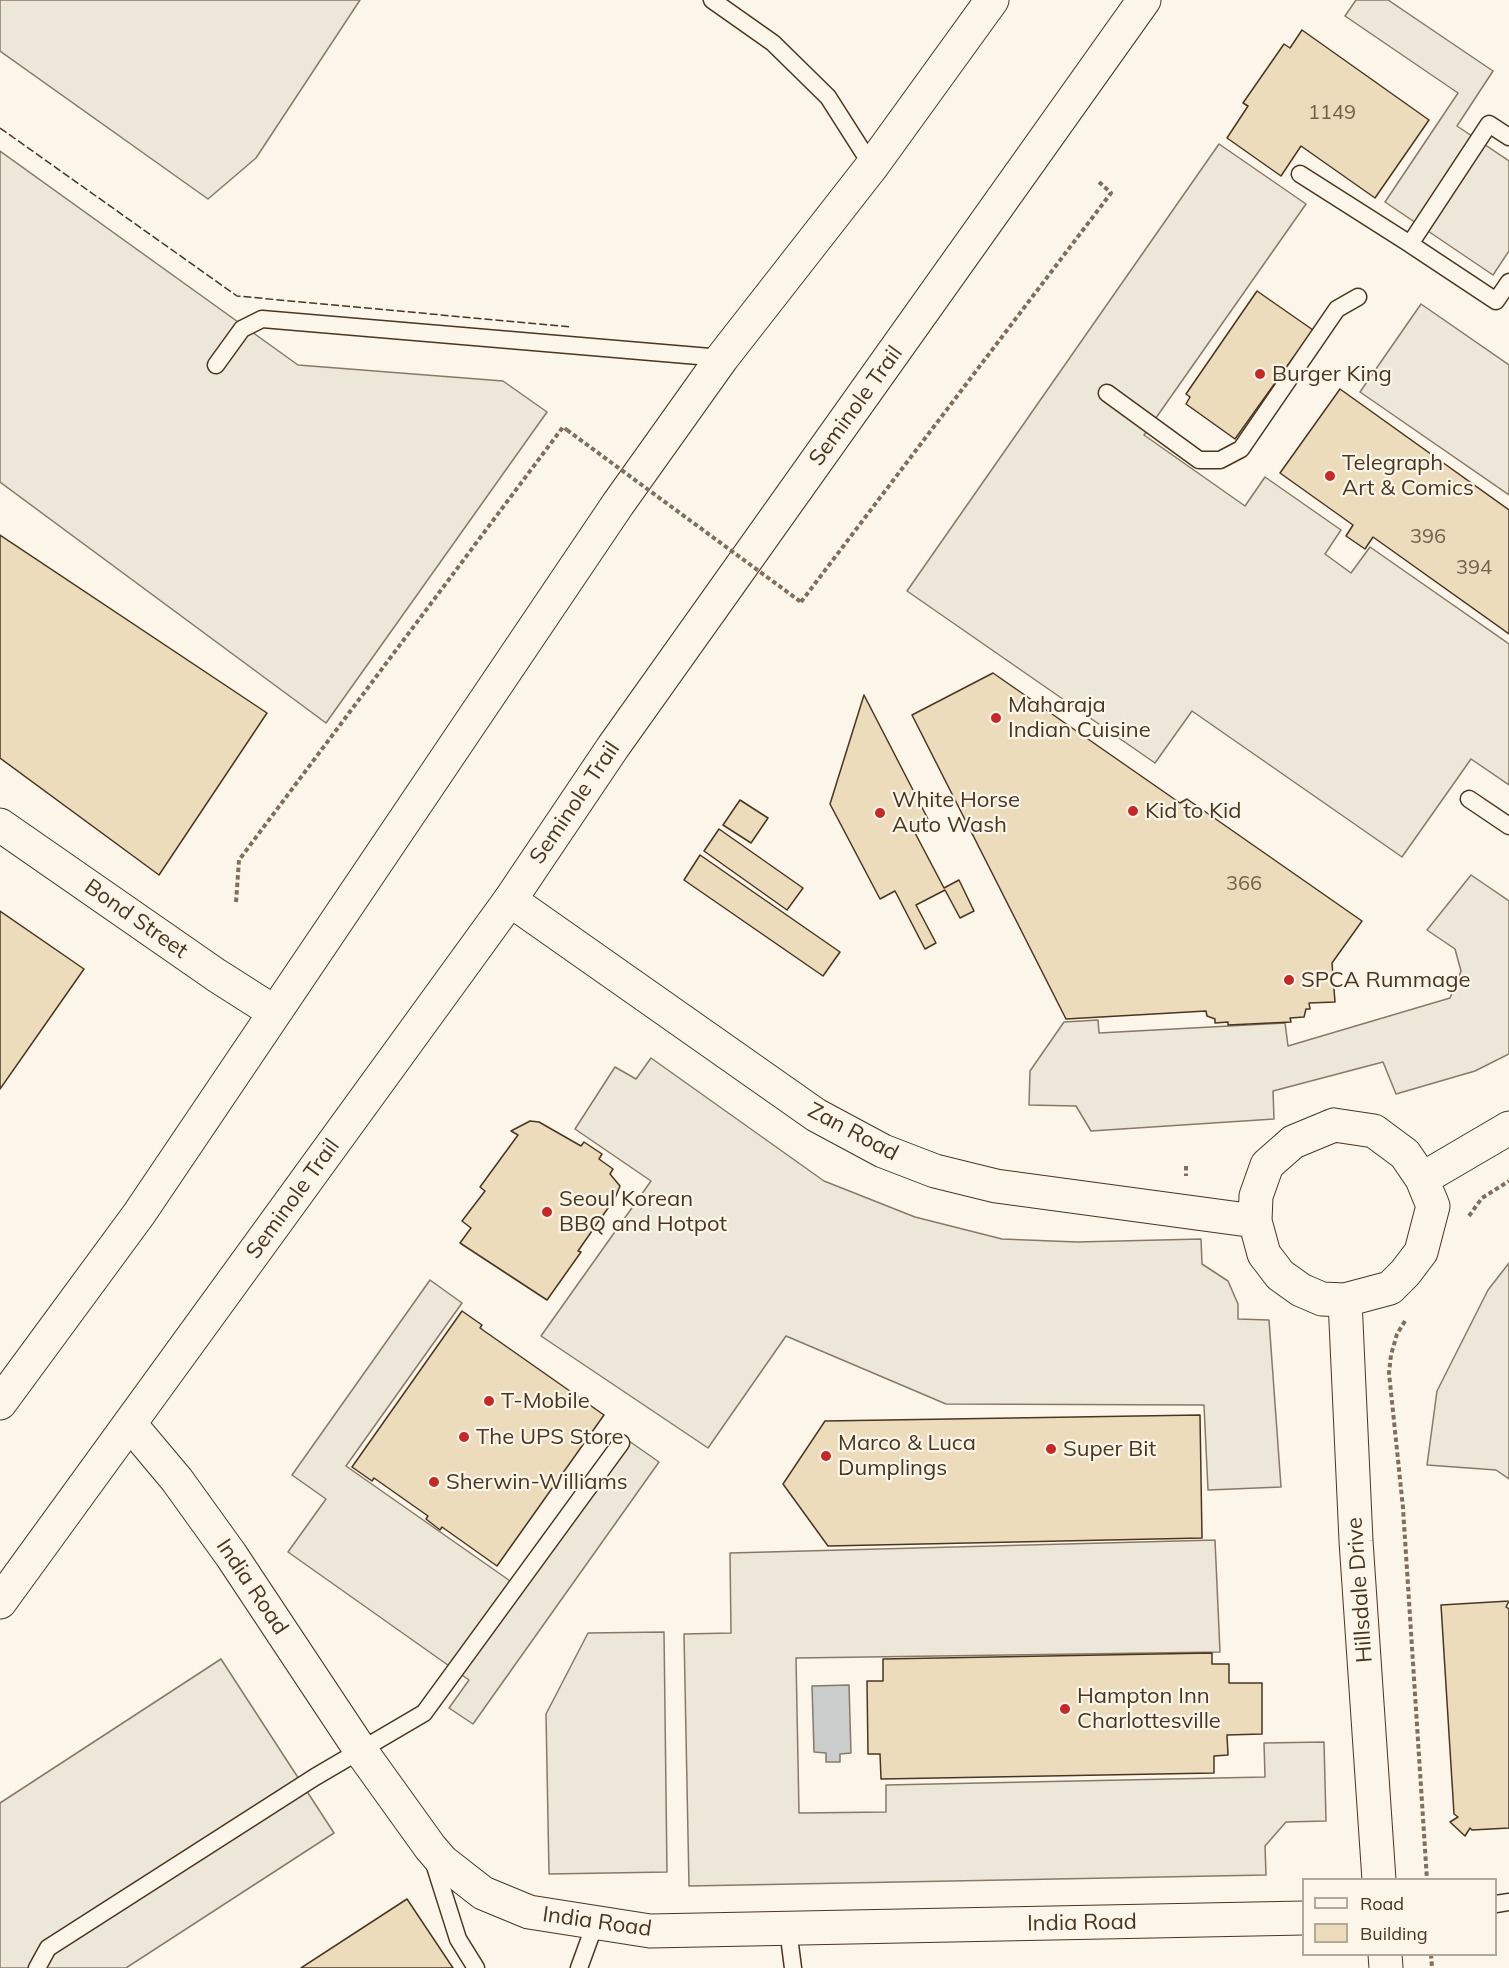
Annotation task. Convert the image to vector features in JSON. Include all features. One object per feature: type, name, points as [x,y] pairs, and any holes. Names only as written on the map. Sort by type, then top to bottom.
[{"type":"main road","points":[[0,1404],[139,1214],[618,504],[722,358],[872,166],[992,0]]},
{"type":"main road","name":"Seminole Trail","points":[[0,1602],[510,900],[632,719],[1144,0]]},
{"type":"main road","name":"Bond Street","points":[[0,825],[216,975],[274,1012]]},
{"type":"main road","name":"Zan Road","points":[[510,900],[816,1115],[883,1151],[935,1171],[996,1186],[1255,1221]]},
{"type":"main road","points":[[1334,1125],[1374,1131],[1405,1154],[1422,1179],[1433,1206],[1421,1252],[1390,1288],[1345,1300],[1322,1299],[1301,1290],[1280,1275],[1264,1254],[1255,1221],[1256,1196],[1267,1165],[1293,1142],[1334,1125]]},
{"type":"main road","points":[[1422,1179],[1509,1128]]},
{"type":"main road","name":"Hillsdale Drive","points":[[1345,1300],[1356,1541],[1379,1878]]},
{"type":"main road","name":"India Road","points":[[129,1424],[177,1480],[231,1555],[361,1751],[430,1847],[442,1861],[483,1893],[529,1912],[650,1931],[1302,1918]]},
{"type":"lane","points":[[712,0],[773,43],[828,97],[872,166]]},
{"type":"lane","points":[[1410,244],[1490,124],[1506,128]]},
{"type":"lane","points":[[1300,174],[1496,301],[1509,282]]},
{"type":"lane","points":[[1107,393],[1199,460],[1220,460],[1241,449],[1337,309],[1358,297]]},
{"type":"lane","points":[[216,365],[242,329],[262,319],[722,358]]},
{"type":"lane","points":[[1469,799],[1509,826]]},
{"type":"lane","points":[[37,1968],[48,1948],[315,1777],[424,1713],[621,1443]]},
{"type":"lane","points":[[430,1847],[458,1939],[476,1968]]},
{"type":"lane","points":[[579,1968],[595,1924]]},
{"type":"lane","points":[[788,1929],[793,1968]]},
{"type":"path","points":[[236,902],[239,860],[563,427],[801,602],[1112,193],[1098,181]]},
{"type":"path","points":[[1466,1221],[1482,1198],[1509,1181]]},
{"type":"path","points":[[1407,1318],[1397,1334],[1391,1354],[1389,1373],[1404,1518],[1427,1878]]},
{"type":"shaded area","points":[[0,0],[360,0],[256,158],[208,199],[0,51]]},
{"type":"shaded area","points":[[1356,0],[1388,0],[1493,71],[1457,126],[1509,161],[1509,251],[1493,275],[1385,202],[1458,93],[1345,16]]},
{"type":"shaded area","points":[[1219,144],[1306,204],[1144,435],[1245,506],[1265,477],[1341,530],[1325,554],[1351,573],[1370,547],[1509,644],[1509,785],[1471,759],[1402,857],[1192,711],[1155,763],[907,591]]},
{"type":"shaded area","points":[[0,151],[298,365],[503,381],[547,412],[326,723],[0,482]]},
{"type":"shaded area","points":[[1421,304],[1509,365],[1509,495],[1360,392]]},
{"type":"shaded area","points":[[1471,875],[1509,901],[1509,1054],[1475,1071],[1396,1094],[1383,1062],[1273,1091],[1274,1119],[1091,1131],[1076,1106],[1029,1105],[1030,1071],[1064,1022],[1098,1020],[1099,1033],[1285,1023],[1288,1046],[1450,998],[1461,971],[1455,949],[1427,930]]},
{"type":"shaded area","points":[[651,1058],[824,1181],[915,1217],[1002,1239],[1077,1242],[1201,1239],[1202,1264],[1228,1281],[1238,1304],[1238,1319],[1269,1320],[1281,1487],[1208,1490],[1204,1405],[946,1404],[786,1336],[708,1448],[541,1336],[651,1181],[575,1129],[615,1067],[636,1079]]},
{"type":"shaded area","points":[[1509,1263],[1509,1479],[1496,1470],[1427,1465],[1437,1391],[1488,1290]]},
{"type":"shaded area","points":[[430,1280],[462,1303],[346,1466],[523,1590],[629,1441],[659,1462],[473,1724],[449,1708],[469,1680],[288,1552],[326,1499],[292,1475]]},
{"type":"shaded area","points":[[1215,1540],[1220,1652],[796,1658],[799,1813],[886,1812],[886,1785],[1265,1777],[1264,1743],[1324,1742],[1326,1821],[1286,1822],[1265,1846],[1266,1875],[689,1886],[684,1634],[731,1633],[730,1553]]},
{"type":"shaded area","points":[[664,1632],[667,1872],[549,1874],[546,1714],[588,1633]]},
{"type":"shaded area","points":[[221,1659],[334,1833],[126,1968],[0,1968],[0,1803]]},
{"type":"shaded area","points":[[849,1685],[851,1753],[840,1754],[840,1762],[826,1762],[826,1753],[814,1752],[812,1686]]},
{"type":"building","points":[[1302,30],[1429,120],[1375,198],[1301,146],[1281,176],[1227,138],[1248,106],[1243,103],[1284,44],[1290,48]]},
{"type":"building","points":[[1257,291],[1313,330],[1235,439],[1186,404],[1190,397],[1186,394]]},
{"type":"building","points":[[1340,389],[1509,510],[1509,634],[1373,537],[1365,549],[1346,536],[1353,525],[1280,473]]},
{"type":"building","points":[[0,535],[267,713],[159,875],[0,758]]},
{"type":"building","points":[[993,673],[1180,803],[1187,799],[1362,921],[1332,963],[1335,1002],[1309,1003],[1310,1009],[1306,1009],[1304,1017],[1290,1018],[1291,1022],[1228,1025],[1228,1022],[1215,1023],[1215,1019],[1207,1016],[1206,1011],[1066,1019],[912,715]]},
{"type":"building","name":"White Horse Auto Wash","points":[[864,695],[930,823],[914,831],[944,888],[959,880],[974,911],[960,918],[945,890],[916,905],[936,943],[925,949],[895,891],[880,899],[830,804]]},
{"type":"building","points":[[740,800],[768,818],[751,843],[723,825]]},
{"type":"building","points":[[719,829],[803,888],[787,910],[704,851]]},
{"type":"building","points":[[700,855],[840,952],[823,976],[684,880]]},
{"type":"building","points":[[0,911],[84,969],[0,1089]]},
{"type":"building","points":[[530,1121],[539,1122],[581,1146],[584,1142],[602,1154],[599,1159],[613,1169],[610,1174],[620,1186],[615,1198],[578,1251],[581,1252],[547,1300],[460,1243],[471,1228],[462,1221],[485,1191],[480,1187],[518,1135],[511,1131]]},
{"type":"building","points":[[462,1311],[482,1325],[480,1328],[604,1415],[497,1566],[442,1527],[440,1530],[426,1519],[428,1516],[374,1478],[372,1481],[352,1467]]},
{"type":"building","points":[[1200,1415],[1202,1538],[828,1546],[783,1484],[825,1421]]},
{"type":"building","points":[[1509,1601],[1506,1607],[1509,1609],[1509,1828],[1472,1830],[1470,1828],[1465,1836],[1450,1822],[1458,1817],[1454,1814],[1441,1605]]},
{"type":"building","name":"Hampton Inn Charlottesville","points":[[1212,1653],[1212,1664],[1229,1664],[1229,1683],[1262,1683],[1262,1734],[1227,1735],[1228,1755],[1214,1756],[1214,1773],[881,1779],[880,1754],[868,1754],[867,1681],[883,1681],[883,1659]]},
{"type":"building","points":[[407,1899],[453,1968],[301,1968]]},
{"type":"fence","points":[[0,128],[237,296],[571,327]]},
{"type":"place","name":"Burger King","points":[[1260,374]]},
{"type":"place","name":"Telegraph Art & Comics","points":[[1330,476]]},
{"type":"place","name":"Maharaja Indian Cuisine","points":[[996,718]]},
{"type":"place","name":"Kid to Kid","points":[[1133,811]]},
{"type":"place","name":"White Horse Auto Wash","points":[[880,813]]},
{"type":"place","name":"SPCA Rummage","points":[[1289,980]]},
{"type":"place","name":"Seoul Korean BBQ and Hotpot","points":[[547,1212]]},
{"type":"place","name":"T-Mobile","points":[[489,1401]]},
{"type":"place","name":"The UPS Store","points":[[464,1437]]},
{"type":"place","name":"Super Bit","points":[[1051,1449]]},
{"type":"place","name":"Marco & Luca Dumplings","points":[[826,1456]]},
{"type":"place","name":"Sherwin-Williams","points":[[434,1482]]},
{"type":"place","name":"Hampton Inn Charlottesville","points":[[1065,1709]]}]
